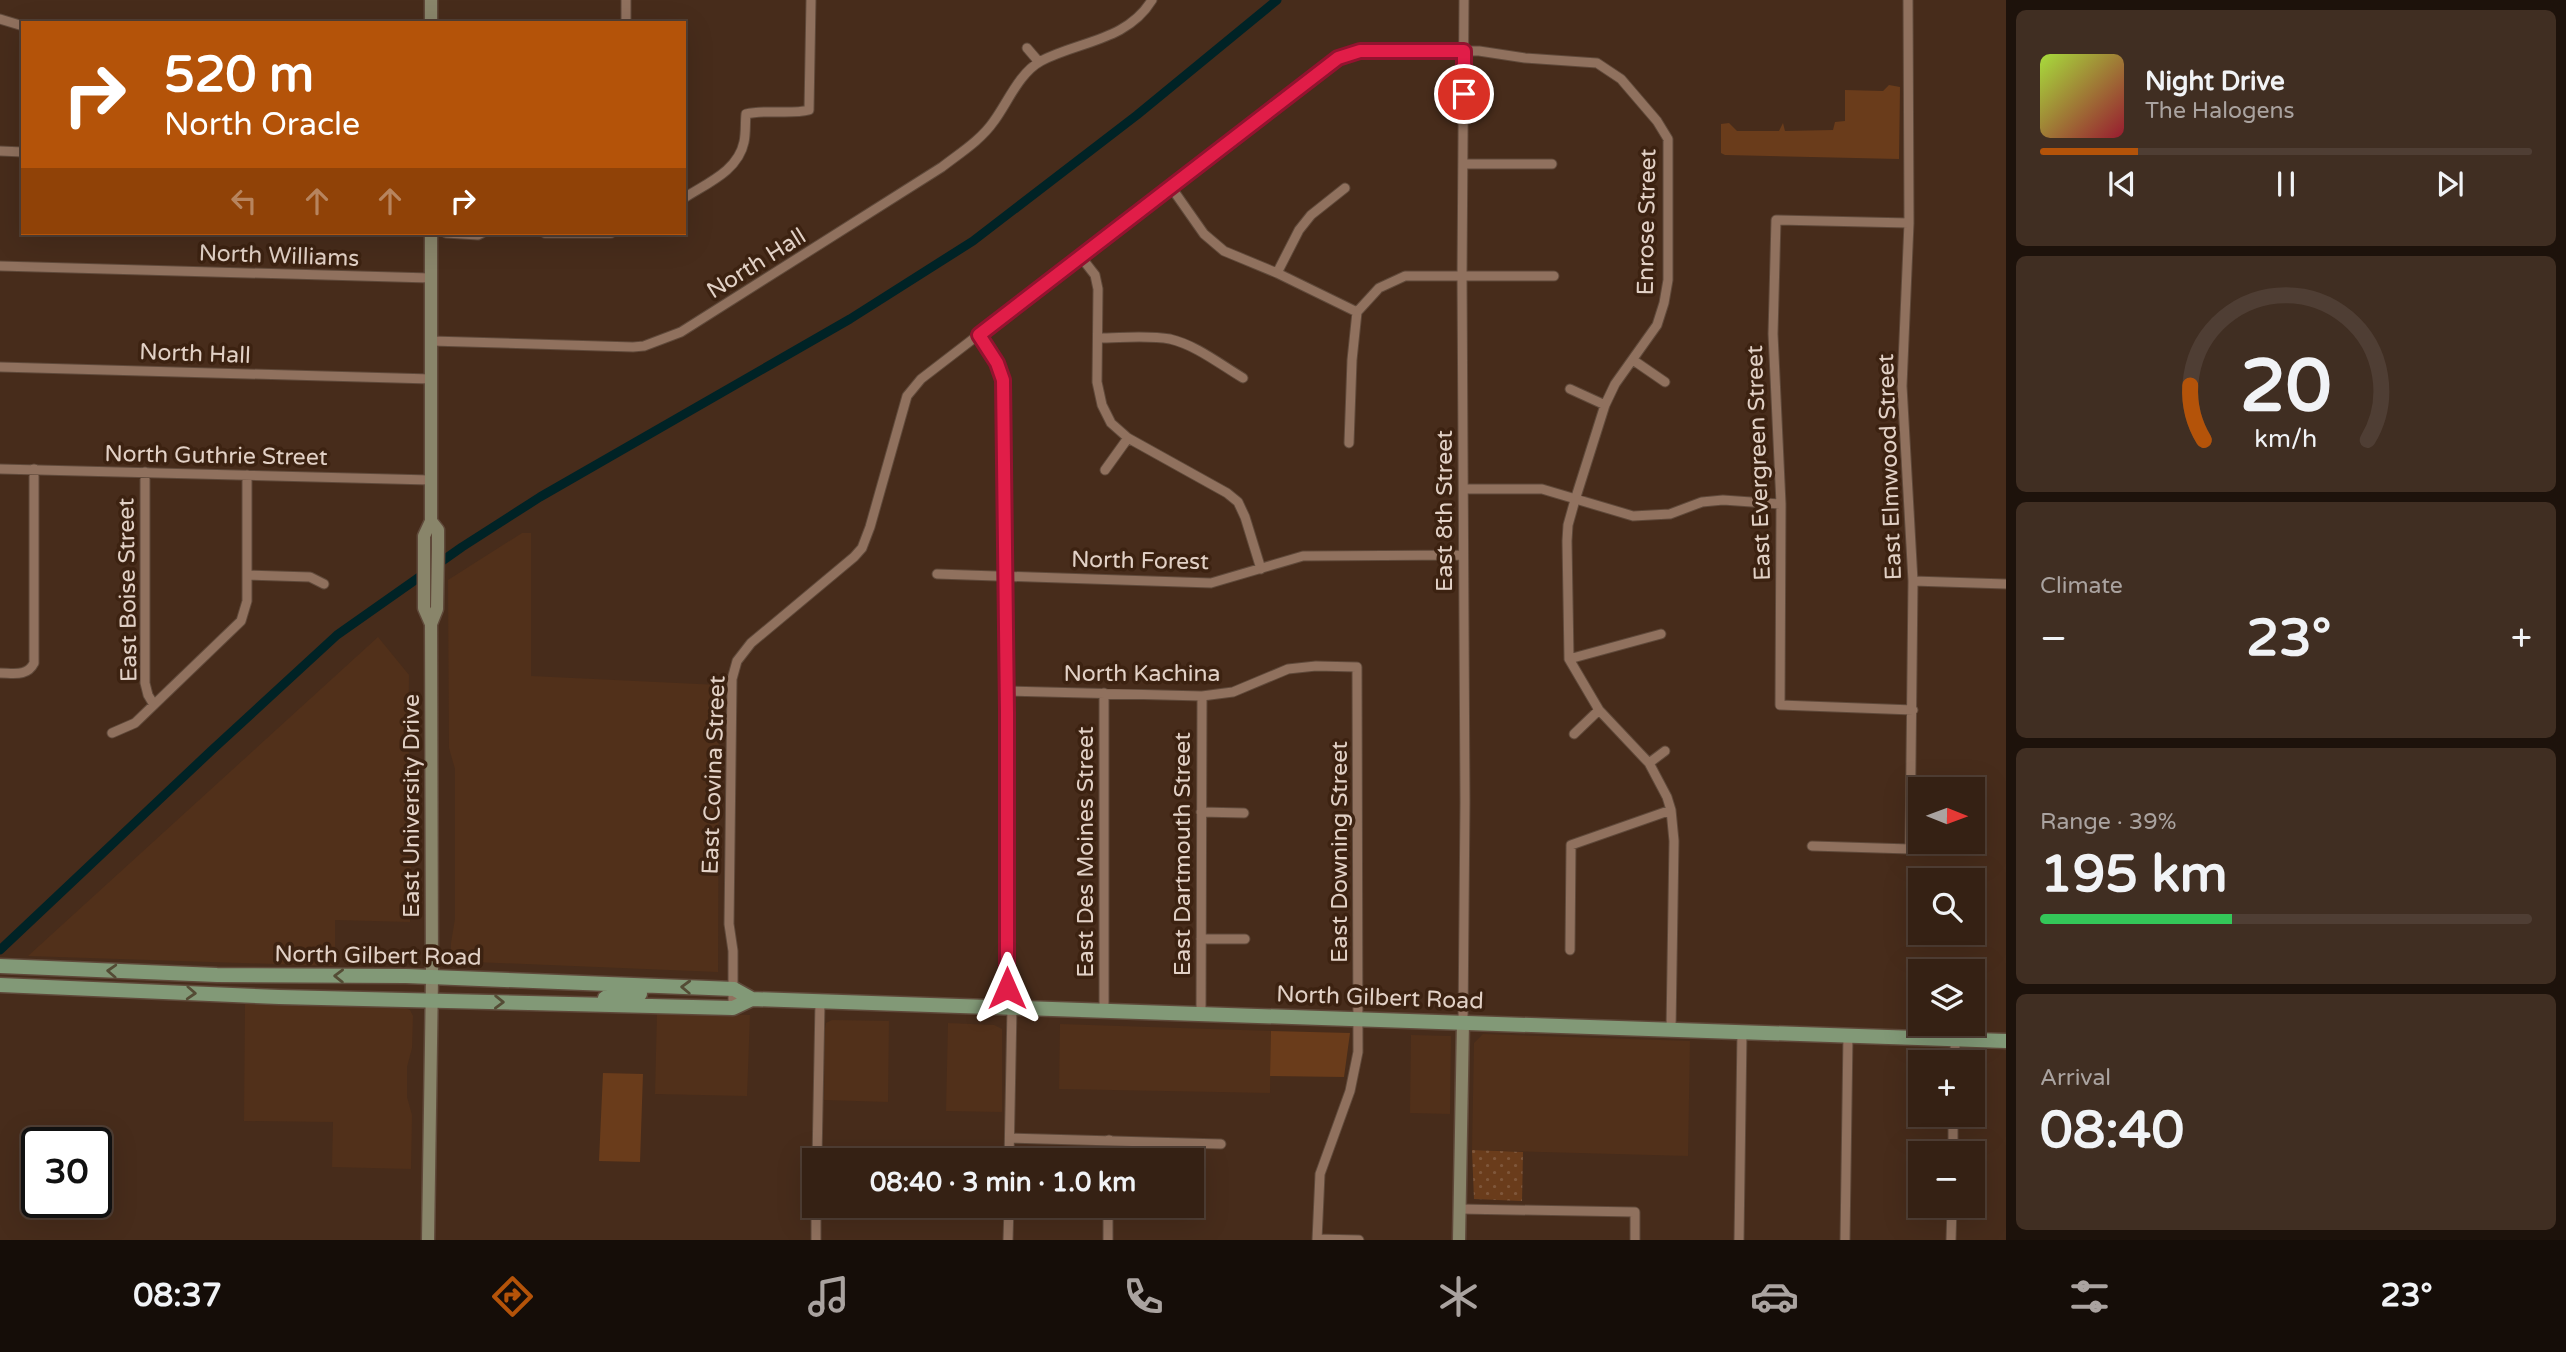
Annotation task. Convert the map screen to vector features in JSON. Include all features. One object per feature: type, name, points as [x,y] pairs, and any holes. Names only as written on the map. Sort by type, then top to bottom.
[{"type":"main road","points":[[431,0],[431,21]]},
{"type":"main road","name":"East University Drive","points":[[428,1240],[432,978],[431,624],[424,608],[424,536],[431,521],[430,235]]},
{"type":"main road","name":"East University Drive","points":[[431,521],[438,530],[438,609],[431,624]]},
{"type":"main road","name":"North Gilbert Road","points":[[3,966],[149,973],[432,978],[734,989],[752,999]]},
{"type":"main road","points":[[28,986],[29,967]]},
{"type":"main road","points":[[148,992],[149,973]]},
{"type":"main road","points":[[279,997],[280,976]]},
{"type":"main road","points":[[547,1003],[568,995],[596,993],[604,984]]},
{"type":"main road","name":"North Gilbert Road","points":[[0,985],[279,997],[733,1007],[752,999],[2006,1041]]},
{"type":"main road","points":[[604,1004],[609,996],[643,994],[660,986]]},
{"type":"main road","points":[[1460,1240],[1463,1022]]},
{"type":"street","points":[[626,0],[626,21]]},
{"type":"street","points":[[686,197],[723,174],[737,159],[744,141],[746,114],[757,111],[799,113],[810,110],[811,0]]},
{"type":"street","name":"North Hall","points":[[431,341],[633,347],[644,346],[681,332],[942,167],[980,137],[1015,88],[1039,62],[1097,42],[1125,29],[1152,0]]},
{"type":"street","name":"East 8th Street","points":[[1463,1022],[1464,0]]},
{"type":"street","name":"East Elmwood Street","points":[[1812,846],[1910,849],[1913,581],[1902,417],[1909,222],[1908,0]]},
{"type":"street","points":[[0,19],[21,25]]},
{"type":"street","points":[[1027,48],[1039,62]]},
{"type":"street","points":[[1010,1148],[1003,380],[997,363],[979,335],[1338,58],[1360,51],[1464,51]]},
{"type":"street","name":"Enrose Street","points":[[1464,51],[1597,63],[1620,79],[1657,121],[1668,139],[1668,280],[1664,303],[1657,324],[1615,384],[1605,404],[1574,500],[1567,541],[1569,659]]},
{"type":"street","points":[[0,151],[21,152]]},
{"type":"street","points":[[1463,164],[1552,164]]},
{"type":"street","points":[[1171,187],[1204,234],[1224,251],[1357,312]]},
{"type":"street","points":[[1277,273],[1299,230],[1311,215],[1345,188]]},
{"type":"street","name":"East Evergreen Street","points":[[1909,222],[1776,220],[1773,334],[1781,504],[1780,705],[1913,710]]},
{"type":"street","points":[[1081,257],[1095,275],[1098,289],[1097,382],[1102,405],[1111,423],[1128,438],[1227,493],[1238,502],[1261,569]]},
{"type":"street","name":"North Williams","points":[[0,267],[430,278]]},
{"type":"street","points":[[1349,443],[1357,312],[1378,288],[1405,276],[1554,276]]},
{"type":"street","name":"East Covina Street","points":[[733,1007],[733,951],[729,924],[732,679],[737,661],[751,643],[862,548],[907,396],[921,379],[979,335]]},
{"type":"street","points":[[1098,338],[1145,337],[1171,340],[1189,346],[1243,379]]},
{"type":"street","points":[[1633,359],[1665,382]]},
{"type":"street","name":"North Hall","points":[[0,367],[431,379]]},
{"type":"street","points":[[1570,388],[1605,404]]},
{"type":"street","points":[[1105,470],[1128,438]]},
{"type":"street","name":"North Guthrie Street","points":[[0,468],[430,480]]},
{"type":"street","points":[[0,673],[23,673],[30,670],[34,660],[34,469]]},
{"type":"street","name":"East Boise Street","points":[[145,472],[145,683],[154,705]]},
{"type":"street","points":[[112,733],[130,726],[241,621],[247,608],[247,475]]},
{"type":"street","points":[[1464,489],[1542,489],[1633,516],[1670,514],[1702,502],[1723,500],[1781,504]]},
{"type":"street","name":"North Forest","points":[[937,575],[1211,583],[1303,556],[1463,555]]},
{"type":"street","points":[[247,575],[310,577],[324,584]]},
{"type":"street","points":[[1913,581],[2006,584]]},
{"type":"street","points":[[1661,634],[1569,659],[1600,710],[1649,763],[1671,810],[1674,841],[1671,1029]]},
{"type":"street","name":"North Kachina","points":[[1007,691],[1202,696],[1233,692],[1288,669],[1315,666],[1357,667]]},
{"type":"street","name":"East Downing Street","points":[[1317,1240],[1320,1174],[1353,1081],[1357,1061],[1357,667]]},
{"type":"street","name":"East Des Moines Street","points":[[1104,693],[1104,1010]]},
{"type":"street","name":"East Dartmouth Street","points":[[1200,1013],[1202,696]]},
{"type":"street","points":[[1574,734],[1600,710]]},
{"type":"street","points":[[1649,763],[1665,751]]},
{"type":"street","points":[[1570,950],[1571,845],[1671,810]]},
{"type":"street","points":[[1201,812],[1244,813]]},
{"type":"street","points":[[1201,939],[1245,939]]},
{"type":"street","points":[[817,1148],[820,1002]]},
{"type":"street","points":[[1739,1240],[1742,1032]]},
{"type":"street","points":[[1845,1240],[1848,1035]]},
{"type":"street","points":[[1955,1039],[1955,1050]]},
{"type":"street","points":[[1010,1138],[1221,1144]]},
{"type":"street","points":[[1109,1140],[1109,1148]]},
{"type":"street","points":[[1460,1209],[1635,1212],[1635,1240]]},
{"type":"street","points":[[816,1218],[816,1240]]},
{"type":"street","points":[[1008,1240],[1009,1218]]},
{"type":"street","points":[[1108,1218],[1108,1240]]},
{"type":"street","points":[[1951,1240],[1952,1218]]},
{"type":"street","points":[[1317,1240],[1359,1240]]},
{"type":"shaded area","points":[[1889,85],[1900,87],[1899,159],[1721,153],[1721,124],[1729,123],[1737,131],[1779,131],[1783,123],[1785,131],[1833,130],[1835,122],[1845,121],[1845,90],[1883,91]]},
{"type":"shaded area","points":[[522,533],[531,533],[531,676],[719,685],[718,972],[451,961],[455,919],[455,769],[449,748],[448,580]]},
{"type":"shaded area","points":[[378,637],[409,675],[408,749],[413,775],[410,922],[335,920],[335,966],[28,956]]},
{"type":"shaded area","points":[[245,1004],[403,1007],[410,1010],[413,1016],[412,1048],[407,1067],[407,1097],[412,1115],[411,1169],[332,1167],[333,1122],[244,1121]]},
{"type":"shaded area","points":[[657,1012],[750,1015],[747,1096],[655,1094]]},
{"type":"shaded area","points":[[832,1020],[889,1021],[888,1102],[824,1100],[825,1028],[826,1023]]},
{"type":"shaded area","points":[[948,1023],[994,1025],[1002,1029],[1002,1112],[946,1111]]},
{"type":"shaded area","points":[[1060,1024],[1271,1031],[1270,1093],[1059,1089]]},
{"type":"shaded area","points":[[1271,1031],[1350,1033],[1344,1077],[1270,1076]]},
{"type":"shaded area","points":[[1483,1034],[1690,1041],[1688,1156],[1472,1150],[1474,1043]]},
{"type":"shaded area","points":[[1411,1035],[1451,1036],[1450,1114],[1410,1113]]},
{"type":"shaded area","points":[[603,1073],[643,1074],[640,1162],[599,1161]]},
{"type":"shaded area","points":[[1472,1150],[1523,1152],[1522,1201],[1474,1199]]},
{"type":"waterway","points":[[0,950],[337,635],[462,547],[540,497],[850,319],[973,241],[1137,115],[1277,0]]},
{"type":"route","points":[[1007,988],[1003,380],[997,363],[979,335],[1338,58],[1360,51],[1464,51],[1464,94]]}]
